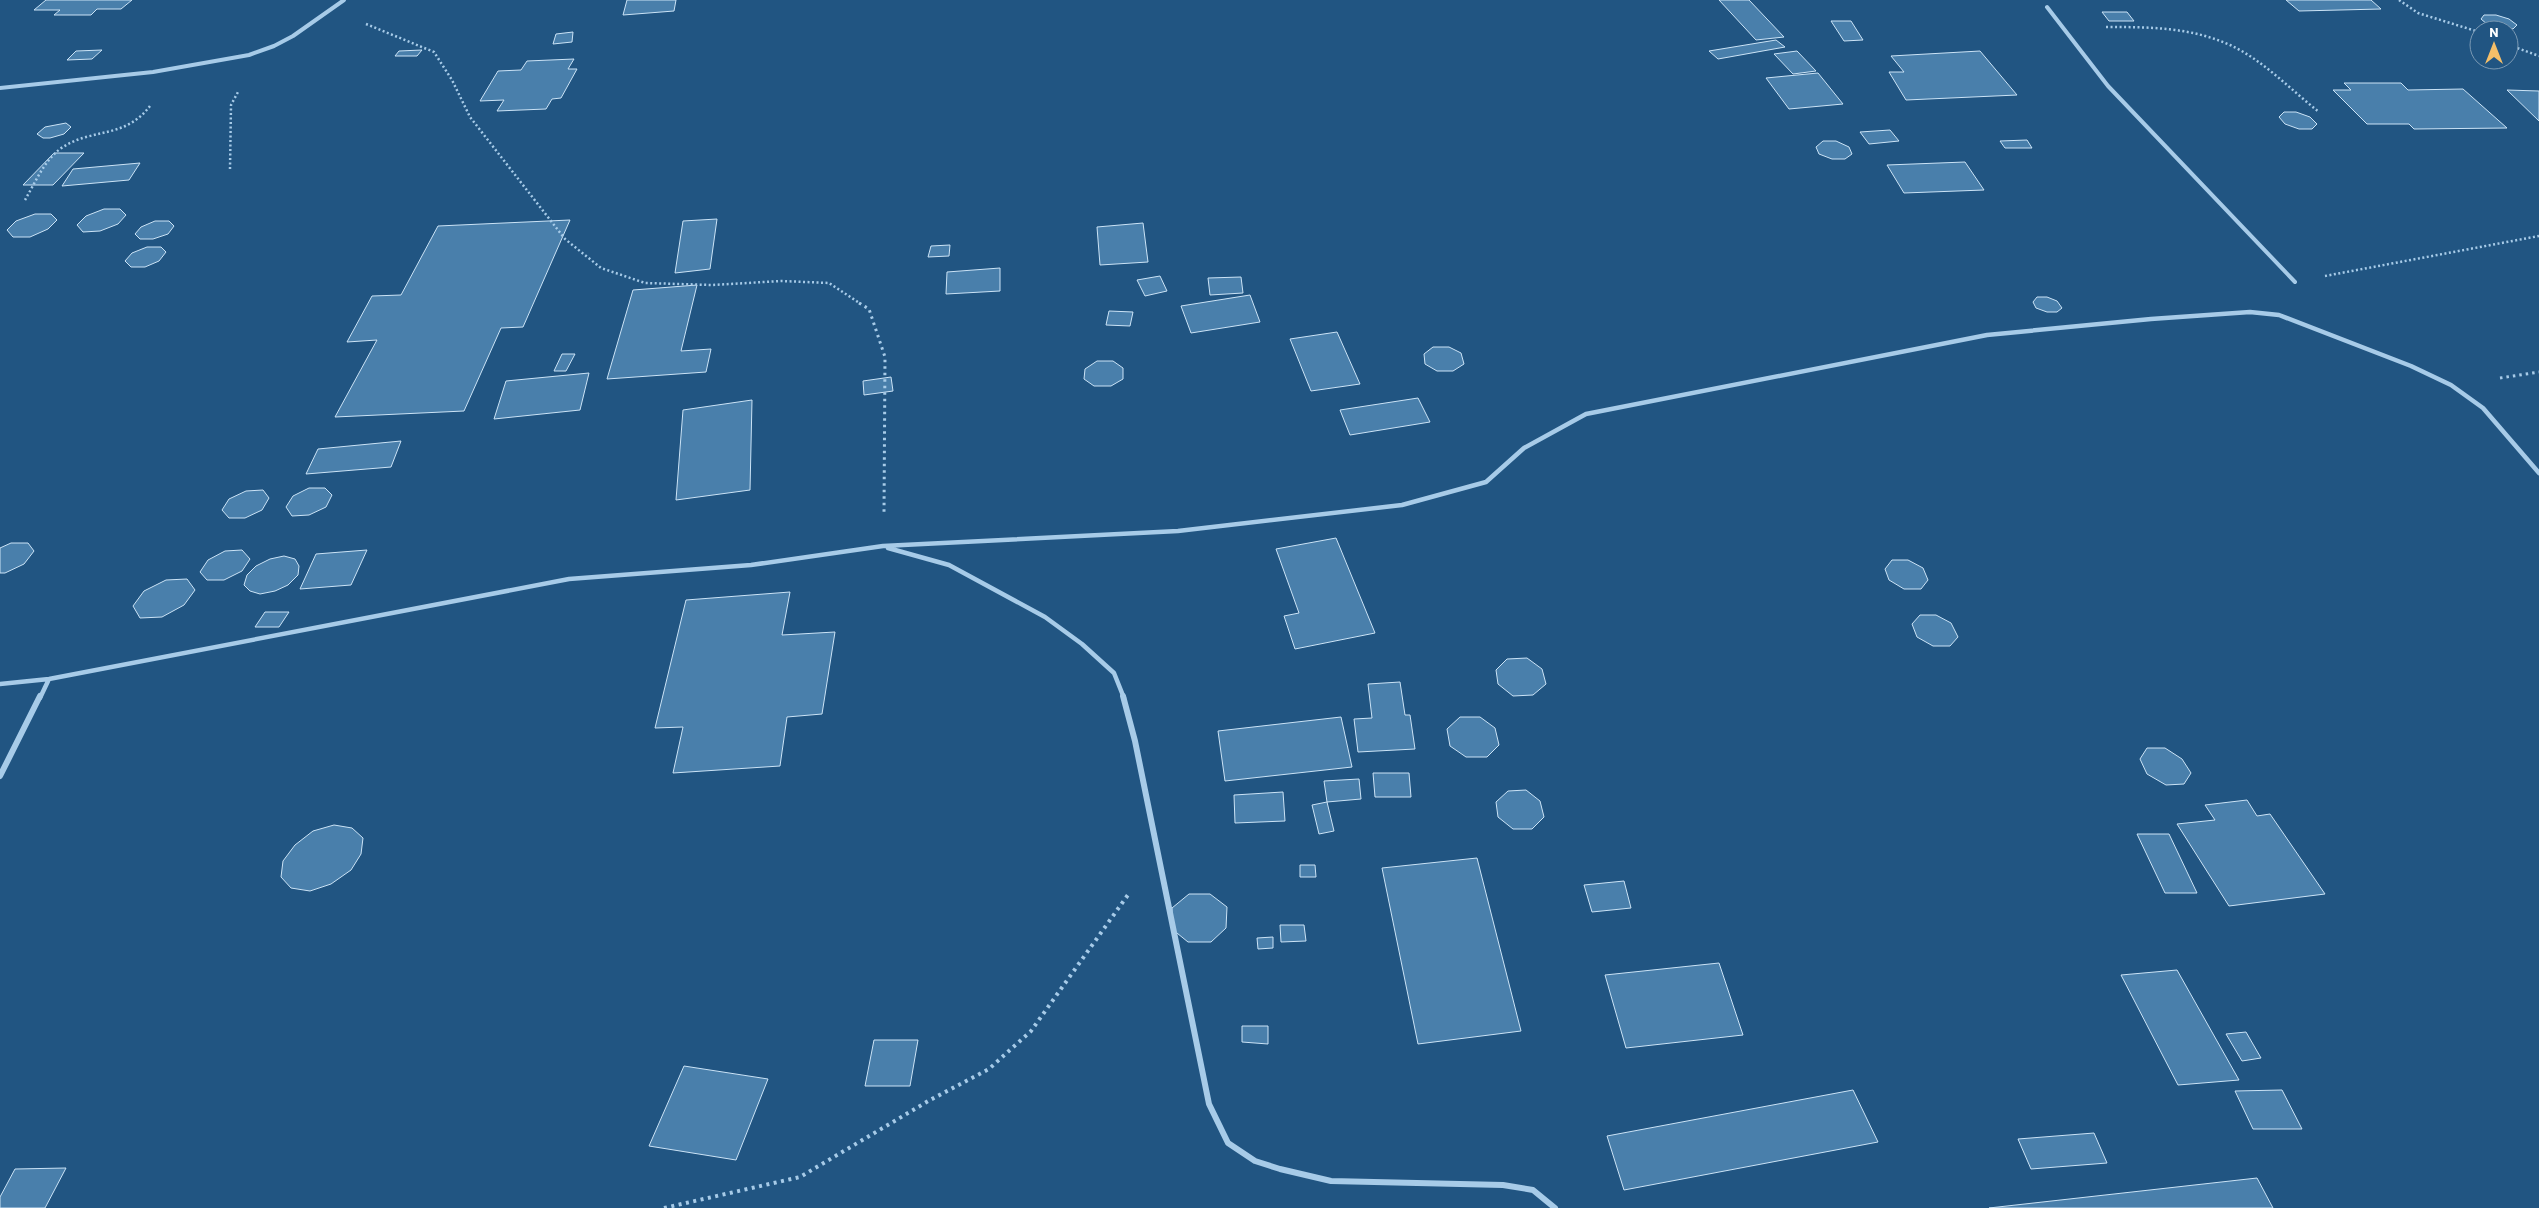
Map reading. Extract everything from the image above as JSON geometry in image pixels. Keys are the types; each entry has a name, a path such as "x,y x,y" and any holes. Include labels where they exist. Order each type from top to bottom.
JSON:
{"street":[{"path":"0,88 87,78 150,74 226,60 273,46 326,14 344,0"},
{"path":"2048,8 2108,86 2295,282"},
{"path":"0,684 49,679 538,583 751,565 883,546 1178,531 1402,505 1486,482 1524,448 1586,414 1987,335 2151,319 2250,312 2279,315 2411,366 2451,385 2484,408 2539,473"},
{"path":"883,546 949,565 1020,603 1045,617 1082,644 1114,674 1122,691 1135,741 1156,854 1209,1104 1228,1143 1254,1161 1331,1181 1502,1185 1533,1190 1555,1208"},
{"path":"0,776 49,679"}],"path":[{"path":"2399,0 2418,13 2469,28"},
{"path":"2048,8 2071,21 2100,27 2161,27 2192,32 2230,45 2249,56 2319,112"},
{"path":"326,14 365,24 434,52 452,80 470,117 565,239 601,268 645,283 712,285 782,281 829,283 869,310 884,357 883,546"},
{"path":"230,169 231,104 244,80 273,46"},
{"path":"2519,49 2539,56"},
{"path":"25,200 44,166 66,145 124,130 147,112 160,89 150,74"},
{"path":"2295,282 2539,236"},
{"path":"664,1208 800,1177 930,1100 989,1069 1031,1031 1156,854"}],"building":[{"path":"46,0 132,0 121,9 97,9 91,15 54,15 60,10 34,10"},
{"path":"627,0 676,0 674,11 623,15"},
{"path":"1719,0 1749,0 1784,37 1756,40"},
{"path":"2286,0 2371,0 2381,9 2299,11"},
{"path":"2102,12 2127,12 2134,21 2109,21"},
{"path":"2484,15 2496,15 2510,20 2482,20"},
{"path":"1831,21 1851,21 1863,40 1844,41"},
{"path":"573,32 572,42 553,44 556,34"},
{"path":"1776,40 1785,47 1718,59 1709,51"},
{"path":"102,50 92,59 67,60 76,51"},
{"path":"422,50 417,56 395,56 399,51"},
{"path":"1797,51 1816,71 1793,74 1774,54"},
{"path":"1980,51 2017,95 1906,100 1889,72 1904,72 1891,56"},
{"path":"574,59 568,69 577,69 561,98 552,99 546,109 497,111 504,100 480,101 498,71 521,70 527,61"},
{"path":"1818,73 1843,104 1789,109 1766,78"},
{"path":"2344,83 2401,83 2408,90 2463,89 2507,128 2414,129 2409,124 2367,124 2333,90 2351,90"},
{"path":"2507,90 2539,91 2539,121"},
{"path":"2284,112 2296,112 2310,117 2317,124 2312,129 2299,129 2285,124 2279,117"},
{"path":"66,123 71,127 64,134 43,138 37,134 45,127"},
{"path":"1890,130 1899,141 1869,144 1860,132"},
{"path":"2027,140 2032,148 2005,148 2000,141"},
{"path":"1823,141 1836,141 1849,147 1852,154 1845,159 1832,159 1819,154 1816,147"},
{"path":"54,153 84,153 53,185 23,185"},
{"path":"1965,162 1984,190 1904,193 1887,165"},
{"path":"140,163 129,180 62,186 73,169"},
{"path":"104,209 120,209 126,215 118,224 100,231 83,232 77,225 86,216"},
{"path":"35,214 51,214 57,220 48,229 30,237 13,237 7,230 16,221"},
{"path":"717,219 710,269 675,273 683,221"},
{"path":"570,220 523,327 501,328 464,411 335,417 377,340 347,342 372,296 401,295 438,226"},
{"path":"155,221 169,221 174,226 168,234 153,239 140,239 135,234 141,227"},
{"path":"1143,223 1148,262 1100,265 1097,227"},
{"path":"950,245 949,256 928,257 931,246"},
{"path":"147,247 161,247 166,252 159,261 145,267 131,267 125,261 132,253"},
{"path":"1000,268 1000,291 946,294 947,272"},
{"path":"1160,276 1167,291 1145,296 1137,280"},
{"path":"1241,277 1243,293 1210,295 1208,278"},
{"path":"697,285 681,351 711,349 706,372 607,379 633,290"},
{"path":"1250,295 1260,322 1191,333 1181,306"},
{"path":"2037,297 2047,297 2057,301 2062,308 2057,312 2047,312 2036,308 2033,302"},
{"path":"1109,311 1133,312 1130,326 1106,325"},
{"path":"1337,332 1360,384 1311,391 1290,339"},
{"path":"1433,347 1449,347 1461,353 1464,364 1453,371 1437,371 1425,364 1424,354"},
{"path":"562,354 575,354 566,371 554,371"},
{"path":"1097,361 1113,361 1123,368 1123,379 1111,386 1094,386 1084,379 1085,369"},
{"path":"589,373 580,410 494,419 506,381"},
{"path":"891,377 893,391 864,395 863,381"},
{"path":"1418,398 1430,422 1350,435 1340,410"},
{"path":"752,400 750,490 676,500 683,410"},
{"path":"401,441 391,467 306,474 318,449"},
{"path":"309,488 325,488 332,495 326,507 309,515 292,516 286,507 293,496"},
{"path":"263,490 269,498 262,510 245,518 229,518 222,510 229,499 246,491"},
{"path":"1336,538 1375,633 1295,649 1284,616 1299,613 1276,549"},
{"path":"11,543 28,543 34,551 24,564 5,573 0,573 0,548"},
{"path":"242,550 250,559 242,571 224,580 207,580 200,572 208,560 225,551"},
{"path":"367,550 351,585 300,589 316,554"},
{"path":"284,556 295,559 299,566 298,575 288,585 275,591 260,594 250,591 244,585 247,575 256,566 270,559"},
{"path":"1892,560 1908,560 1923,568 1928,580 1921,589 1904,589 1889,580 1885,569"},
{"path":"187,579 195,590 184,605 162,617 140,618 133,606 144,591 166,580"},
{"path":"790,592 782,635 835,632 822,714 787,717 780,766 673,773 683,727 655,728 686,600"},
{"path":"265,612 289,612 279,627 255,627"},
{"path":"1920,615 1936,615 1951,623 1958,637 1950,646 1933,646 1917,637 1912,624"},
{"path":"1527,658 1542,669 1546,684 1533,695 1513,696 1498,684 1496,670 1507,659"},
{"path":"1400,682 1405,715 1410,715 1415,749 1358,752 1354,719 1372,718 1368,684"},
{"path":"1341,717 1352,767 1225,781 1218,731"},
{"path":"1460,717 1480,717 1495,728 1499,745 1487,757 1466,757 1450,746 1447,729"},
{"path":"2147,748 2165,748 2182,759 2191,773 2184,784 2166,785 2147,774 2140,759"},
{"path":"1373,773 1409,773 1411,797 1375,797"},
{"path":"1359,779 1361,799 1327,802 1324,781"},
{"path":"1526,790 1540,801 1544,817 1532,829 1513,829 1498,817 1496,802 1508,791"},
{"path":"1283,792 1285,821 1235,823 1234,795"},
{"path":"2247,800 2257,816 2270,814 2325,894 2229,906 2177,824 2215,820 2205,805"},
{"path":"1327,802 1334,831 1319,834 1312,805"},
{"path":"334,825 352,828 363,838 361,854 351,870 331,884 310,891 291,888 281,877 283,861 295,845 313,831"},
{"path":"2137,834 2169,834 2197,893 2165,893"},
{"path":"1477,858 1521,1031 1418,1044 1382,868"},
{"path":"1300,865 1315,865 1316,877 1300,877"},
{"path":"1624,881 1631,908 1592,912 1584,885"},
{"path":"1189,894 1210,894 1227,907 1226,928 1211,942 1188,942 1172,929 1172,908"},
{"path":"1280,925 1304,925 1306,941 1281,942"},
{"path":"1273,937 1273,948 1258,949 1257,938"},
{"path":"1719,963 1743,1035 1626,1048 1605,975"},
{"path":"2177,970 2239,1080 2178,1085 2121,975"},
{"path":"1242,1026 1268,1026 1268,1044 1242,1042"},
{"path":"2246,1032 2261,1058 2242,1061 2226,1034"},
{"path":"874,1040 918,1040 910,1086 865,1086"},
{"path":"684,1066 768,1079 736,1160 649,1146"},
{"path":"1853,1090 1878,1142 1624,1190 1607,1136"},
{"path":"2282,1090 2302,1129 2253,1129 2235,1091"},
{"path":"2094,1133 2107,1163 2031,1169 2018,1139"},
{"path":"66,1168 45,1208 0,1208 0,1197 15,1169"},
{"path":"2257,1178 2273,1208 1989,1208"}]}
